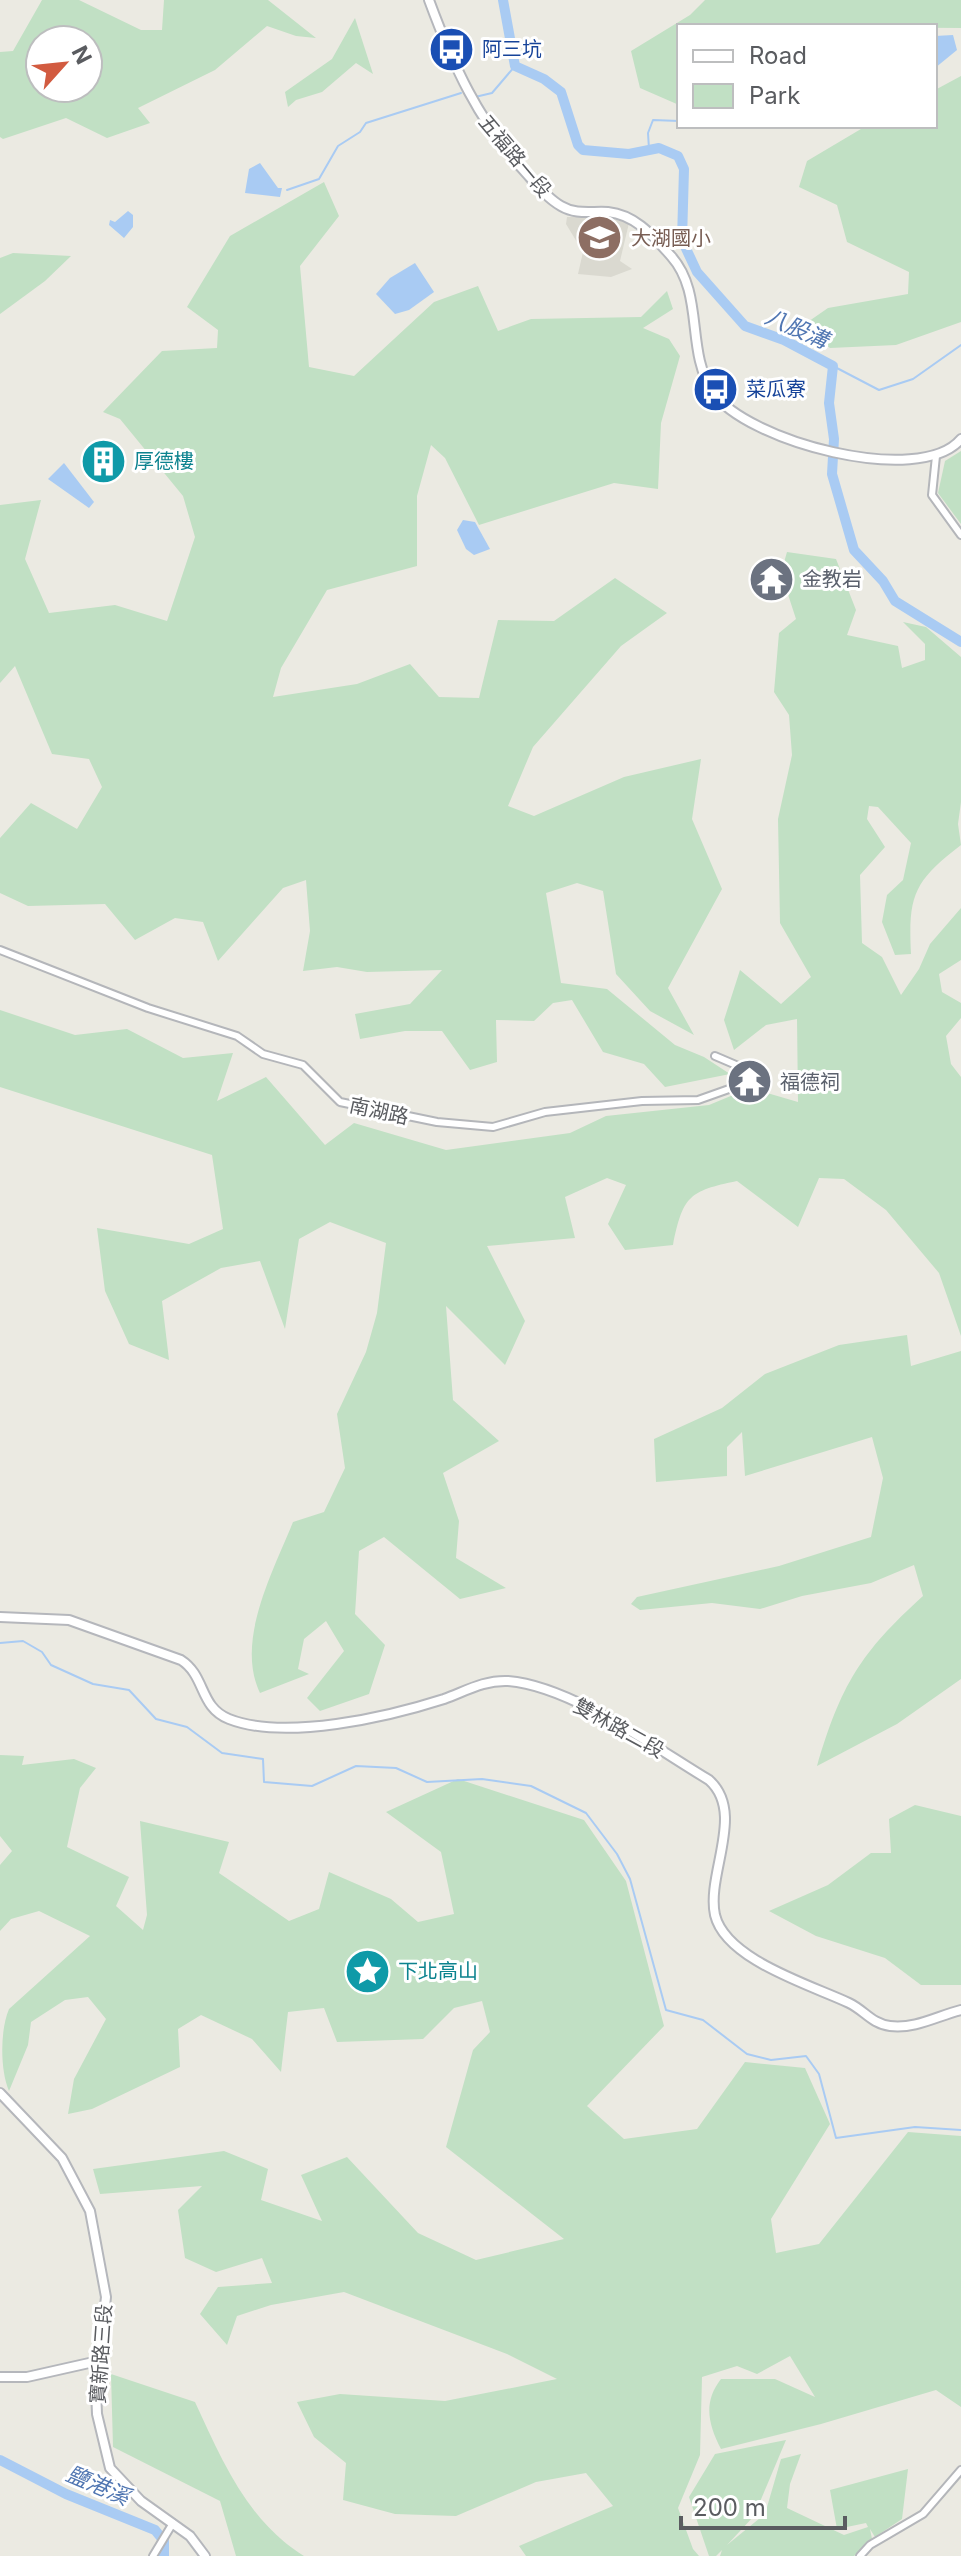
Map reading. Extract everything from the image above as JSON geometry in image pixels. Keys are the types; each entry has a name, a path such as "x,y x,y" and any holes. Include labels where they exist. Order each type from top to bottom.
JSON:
{"street":[{"name":"五福路一段","path":"429,0 454,66 474,106 490,131 543,192 572,211 608,212 634,220 679,267 691,300 698,357 705,378 725,408 762,430 839,454 867,458 936,456"},
{"path":"961,439 952,450 936,456 932,495 961,535"},
{"name":"南湖路","path":"0,950 148,1008 237,1036 263,1054 303,1065 340,1102 437,1122 493,1127 545,1112 642,1101 698,1100 729,1089 747,1074 743,1068 715,1056"},
{"name":"雙林路二段","path":"0,1617 69,1620 181,1660 195,1673 205,1699 214,1711 255,1726 322,1726 442,1699 494,1681 515,1682 577,1701 709,1780 718,1790 723,1805 722,1839 714,1912 721,1931 735,1945 790,1978 851,2004 877,2023 910,2026 961,2010"},
{"name":"寶新路三段","path":"0,2093 62,2158 90,2211 106,2297 98,2361 97,2414 110,2468 141,2501 190,2536 205,2556"},
{"path":"0,2377 27,2377 98,2361"},
{"path":"860,2556 870,2545 923,2514 961,2470"},
{"path":"154,2553 173,2523"}],"shaded area":[{"name":"大湖國小","path":"567,217 605,217 629,223 620,261 632,269 611,277 578,274 583,252 566,224"}],"green space":[{"path":"42,0 79,0 141,30 162,30 164,0 268,0 316,38 296,36 267,26 215,70 138,108 150,123 107,138 66,118 3,139 0,137 0,52 13,51 24,32 24,104 104,104 104,24 28,24"},
{"path":"705,0 961,0 961,28 937,28 937,24 677,24 677,104 640,88 631,51 690,15"},
{"path":"355,18 373,74 356,63 322,92 296,100 288,107 285,92 332,59"},
{"path":"961,76 961,322 896,345 830,348 802,326 828,308 908,294 909,272 847,242 837,205 799,187 807,161 863,128 937,128 937,89"},
{"path":"324,182 339,216 300,266 309,367 354,376 434,302 478,286 498,331 531,319 641,317 667,291 673,309 643,328 669,339 680,356 661,423 658,489 614,483 479,525 445,458 431,445 417,496 417,566 327,590 281,668 273,697 357,684 410,664 439,697 479,698 498,620 554,621 615,578 667,613 621,646 533,747 508,806 534,816 624,777 701,759 692,819 722,889 668,988 694,1035 650,1011 616,974 603,891 577,883 546,893 561,983 607,989 675,1045 704,1057 730,1074 665,1087 644,1064 603,1052 572,1000 553,1003 534,1021 496,1020 497,1062 470,1070 442,1031 405,1031 360,1039 355,1014 410,1004 442,970 367,972 337,967 303,971 310,931 306,880 283,888 218,961 203,922 175,918 135,940 105,904 28,906 0,893 0,838 31,803 77,829 102,787 89,759 52,754 15,666 0,683 0,505 41,500 25,559 49,613 115,605 167,621 195,537 183,496 120,419 103,412 162,351 217,348 218,330 187,307 230,236"},
{"path":"13,253 71,256 45,281 0,314 0,258"},
{"path":"961,451 961,524 938,493 945,461"},
{"path":"787,552 836,559 856,610 847,635 898,646 902,668 925,660 925,644 903,622 926,627 961,657 961,802 958,824 961,845 933,869 917,891 911,917 911,954 895,955 882,922 887,895 903,880 911,843 878,807 869,806 867,819 885,847 860,875 862,943 882,957 901,995 919,969 930,944 961,908 961,960 939,974 942,992 961,1003 961,1018 946,1036 951,1064 961,1077 961,1336 939,1273 886,1210 844,1179 819,1178 798,1227 737,1181 708,1188 691,1198 685,1206 673,1245 625,1250 608,1224 626,1185 607,1178 565,1197 575,1238 487,1246 525,1321 505,1365 446,1306 453,1400 499,1441 443,1473 459,1521 456,1558 506,1588 460,1599 384,1537 359,1551 355,1614 385,1645 369,1694 320,1711 307,1698 344,1651 326,1621 304,1639 298,1669 309,1674 260,1693 253,1673 252,1651 260,1607 293,1522 324,1512 345,1468 337,1414 366,1352 377,1313 386,1243 330,1222 299,1239 285,1329 260,1261 221,1268 162,1301 169,1360 129,1344 105,1291 97,1228 189,1244 223,1229 212,1155 0,1087 0,1010 75,1035 127,1029 183,1058 233,1053 217,1101 266,1077 325,1145 354,1123 446,1150 570,1133 606,1116 709,1105 750,1088 798,1102 797,1019 766,1025 734,1050 724,1020 740,970 781,1004 811,977 780,923 778,819 792,755 789,715 774,692 779,633 796,619 781,573"},
{"path":"907,1335 911,1366 961,1351 961,1679 897,1724 817,1766 835,1713 855,1672 883,1635 923,1596 914,1565 871,1583 802,1596 760,1609 712,1603 640,1610 631,1604 637,1597 779,1566 871,1537 883,1478 872,1437 745,1476 742,1432 727,1447 727,1476 656,1482 654,1439 722,1408 765,1374 839,1345"},
{"path":"0,1755 24,1756 22,1765 74,1759 96,1768 80,1788 67,1847 129,1877 116,1906 143,1930 147,1915 140,1821 229,1842 219,1873 289,1921 319,1909 329,1872 391,1899 418,1922 454,1914 441,1852 386,1812 458,1779 584,1820 626,1881 664,2026 587,2106 624,2139 697,2129 745,2062 805,2068 830,2124 771,2219 776,2253 819,2244 908,2132 961,2136 961,2407 936,2390 721,2449 709,2413 712,2396 721,2379 775,2379 815,2397 790,2356 757,2374 737,2366 702,2377 700,2455 678,2508 693,2549 699,2556 526,2556 519,2546 613,2506 586,2473 536,2482 456,2516 395,2514 343,2500 346,2463 314,2437 297,2402 340,2394 445,2401 557,2379 507,2354 344,2292 271,2305 237,2316 227,2345 200,2314 218,2287 272,2283 262,2258 216,2272 185,2258 178,2210 202,2186 100,2194 93,2169 224,2151 268,2169 261,2200 322,2221 301,2175 347,2157 418,2233 476,2260 564,2239 446,2147 473,2050 490,2032 482,2001 454,2008 423,2039 337,2042 324,2008 288,2012 281,2072 252,2039 201,2015 178,2029 180,2067 92,2109 68,2114 74,2079 106,2019 88,1997 65,2000 31,2022 28,2045 9,2091 2,2050 9,2009 90,1936 39,1911 11,1919 0,1931 0,1865 12,1851 0,1836"},
{"path":"915,1805 961,1816 961,1985 921,1985 885,1958 816,1936 769,1911 828,1885 871,1853 891,1853 889,1819"},
{"path":"111,2374 195,2402 238,2488 267,2525 304,2556 236,2556 220,2501 113,2447"},
{"path":"786,2440 754,2516 727,2545 765,2514 781,2459 801,2454 790,2484 787,2508 844,2535 868,2527 866,2523 837,2529 830,2490 908,2469 902,2519 875,2537 870,2529 872,2539 854,2556 720,2556 722,2550 716,2556 709,2556 689,2497 715,2454"}],"water":[{"path":"953,35 957,50 937,66 937,36"},
{"path":"260,163 278,188 282,188 280,197 245,193 249,169"},
{"path":"128,211 133,215 133,227 124,238 109,225 110,220 115,222"},
{"path":"415,263 434,292 409,310 395,314 376,294 390,278"},
{"path":"64,463 94,502 89,508 48,479"},
{"path":"463,520 475,522 490,549 474,555 466,549 457,530"}],"waterway":[{"name":"八股溝","path":"503,0 515,66 544,79 561,92 578,145 583,150 629,154 659,148 678,156 684,169 682,240 697,272 745,326 784,340 833,366 829,403 834,439 832,474 854,550 883,581 895,601 961,642"},
{"path":"475,97 492,93 515,66"},
{"path":"287,190 319,179 338,146 360,132 366,123 461,93"},
{"path":"649,149 648,133 653,120 677,121"},
{"path":"833,366 879,390 913,379 961,345"},
{"path":"0,1643 23,1641 42,1652 51,1665 93,1684 129,1690 156,1719 187,1727 222,1753 263,1759 264,1782 312,1786 356,1766 396,1768 427,1782 482,1779 531,1786 586,1813 617,1854 630,1879 666,2010 703,2020 747,2054 771,2060 806,2056 819,2074 836,2138 915,2127 961,2130"},
{"name":"鹽港溪","path":"0,2460 66,2494 155,2530 164,2541 164,2556"}],"place":[{"name":"阿三坑","path":"451,49"},
{"name":"大湖國小","path":"600,238"},
{"name":"菜瓜寮","path":"715,389"},
{"name":"厚德樓","path":"103,461"},
{"name":"金教岩","path":"771,579"},
{"name":"福德祠","path":"749,1082"},
{"name":"下北高山","path":"367,1971"}]}
